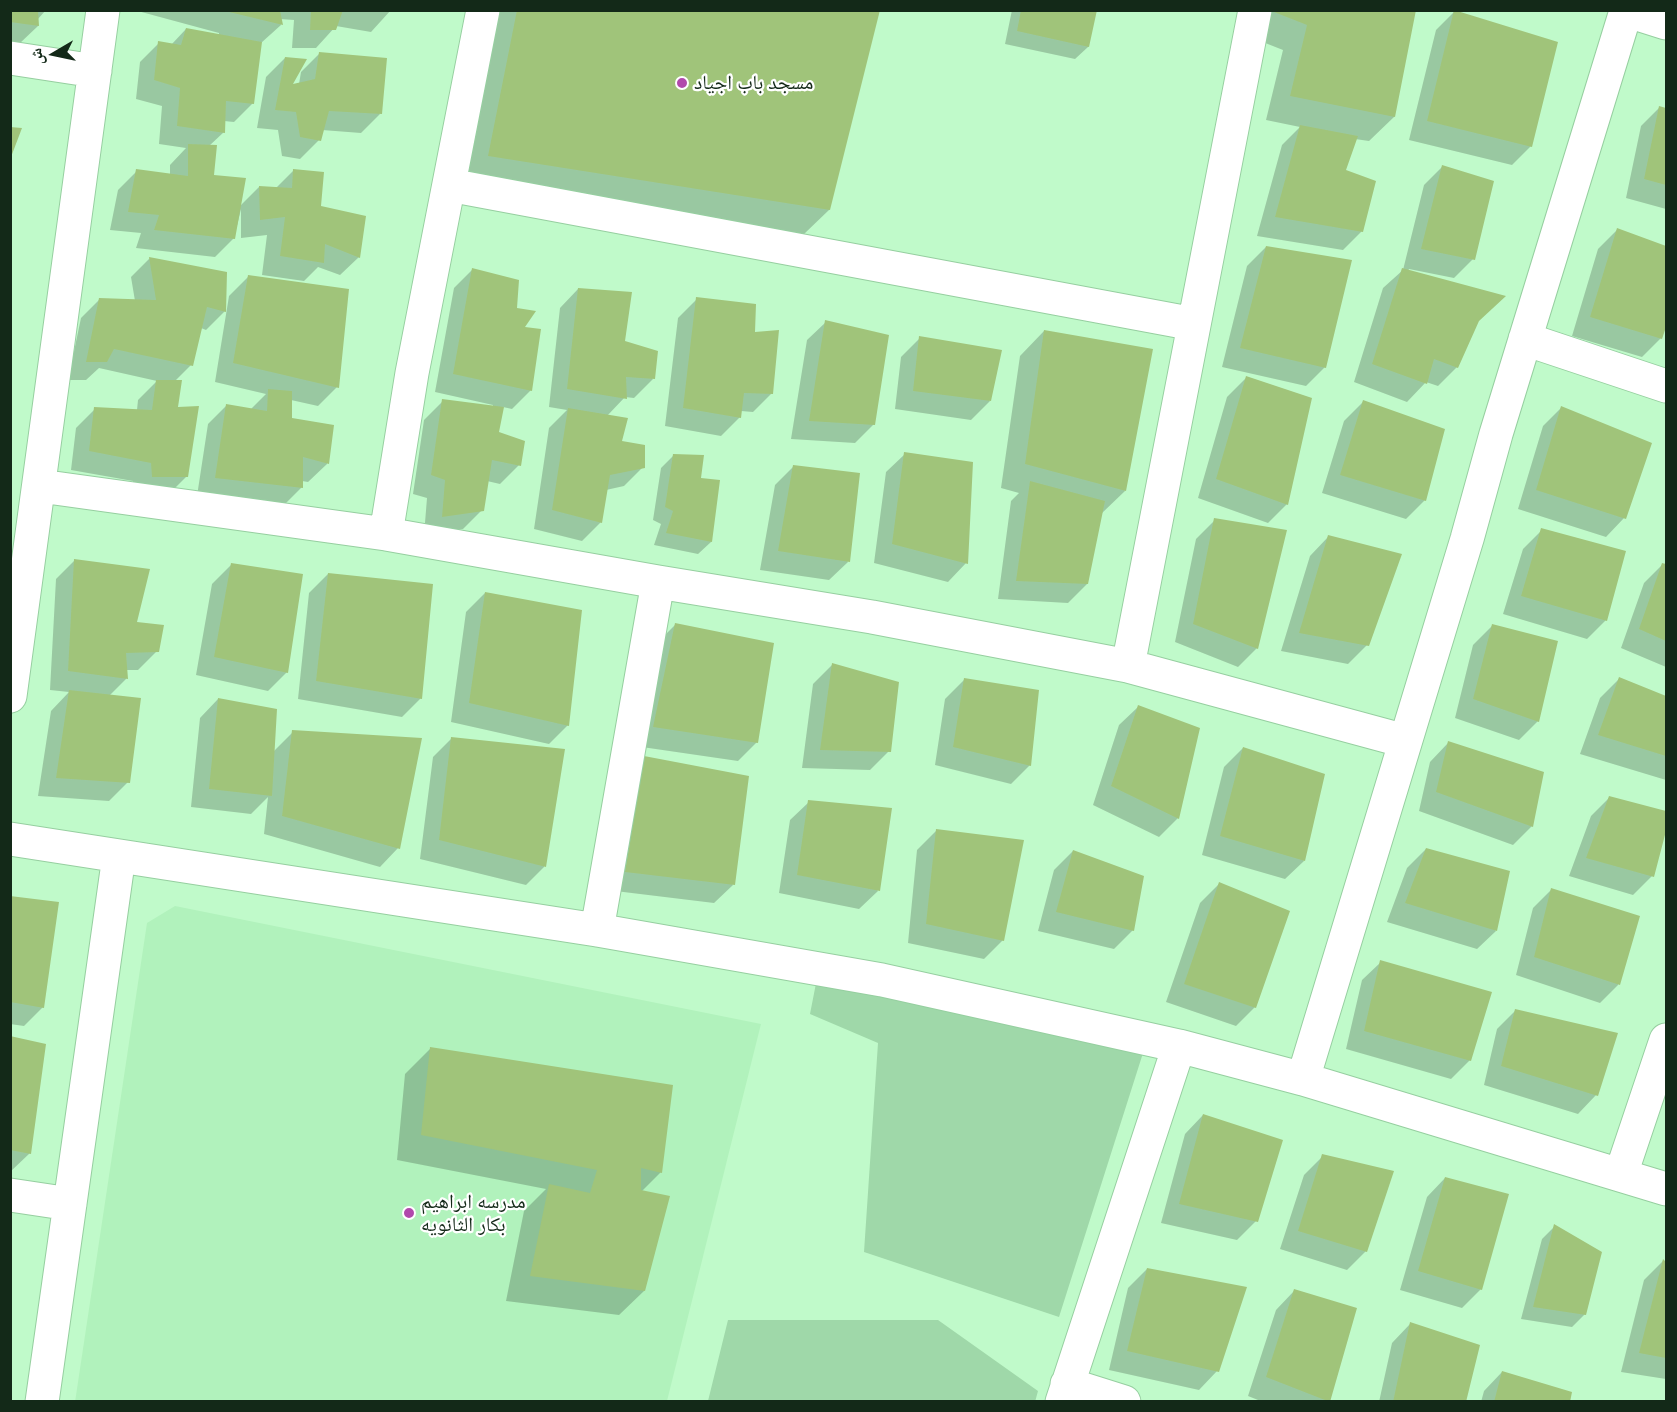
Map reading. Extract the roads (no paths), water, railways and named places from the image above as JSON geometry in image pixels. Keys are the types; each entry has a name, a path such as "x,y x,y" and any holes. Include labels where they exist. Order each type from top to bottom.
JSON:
{"street":[{"path":"10,696 103,10"},
{"path":"386,534 412,373 483,10"},
{"path":"1128,666 1255,10"},
{"path":"1303,1078 1626,11 1666,23"},
{"path":"10,58 95,70"},
{"path":"449,185 1194,324"},
{"path":"1525,339 1666,386"},
{"path":"40,486 386,534 658,582 872,616 1128,666 1405,741"},
{"path":"597,930 658,582"},
{"path":"10,839 597,930 882,980 1179,1046 1303,1078 1666,1189"},
{"path":"42,1401 120,856"},
{"path":"1621,1174 1666,1040"},
{"path":"1124,1401 1064,1393 1179,1046"},
{"path":"10,1195 70,1204"}],"place":[{"name":"مسجد باب اجياد","path":"682,83"},
{"name":"مدرسه ابراهيم بكار الثانويه","path":"409,1213"}]}
